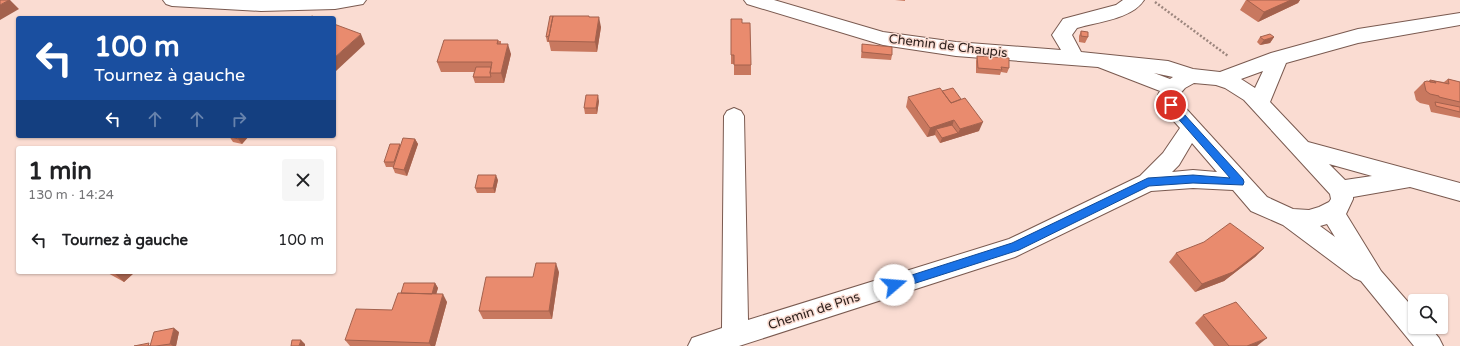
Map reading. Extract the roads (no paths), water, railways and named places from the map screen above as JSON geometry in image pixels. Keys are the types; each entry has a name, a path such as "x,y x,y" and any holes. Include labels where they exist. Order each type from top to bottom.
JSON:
{"street":[{"path":"172,0 261,5 335,3 357,0"},
{"name":"Chemin de Chaupis","path":"753,0 883,38 956,49 1100,60 1168,68 1192,76 1220,79"},
{"path":"1075,58 1062,35 1070,23 1122,10 1135,0"},
{"path":"1220,79 1278,58 1358,36 1460,19"},
{"path":"1259,103 1278,58"},
{"name":"Chemin de Chaupis","path":"1100,60 1172,88"},
{"path":"1192,76 1180,81 1172,88 1168,95 1171,105 1191,128 1259,204 1290,218 1372,278"},
{"path":"1220,79 1232,83 1251,94 1340,190 1342,199 1337,209 1332,212 1324,216 1309,219 1290,218"},
{"path":"734,116 735,336"},
{"name":"Chemin de Pins","path":"701,346 1015,247 1148,182 1171,159 1191,128"},
{"path":"1301,148 1460,192"},
{"name":"Chemin de Pins","path":"1148,182 1193,179 1240,182"},
{"path":"1340,190 1415,179"},
{"path":"1332,212 1372,278 1430,346"}]}
